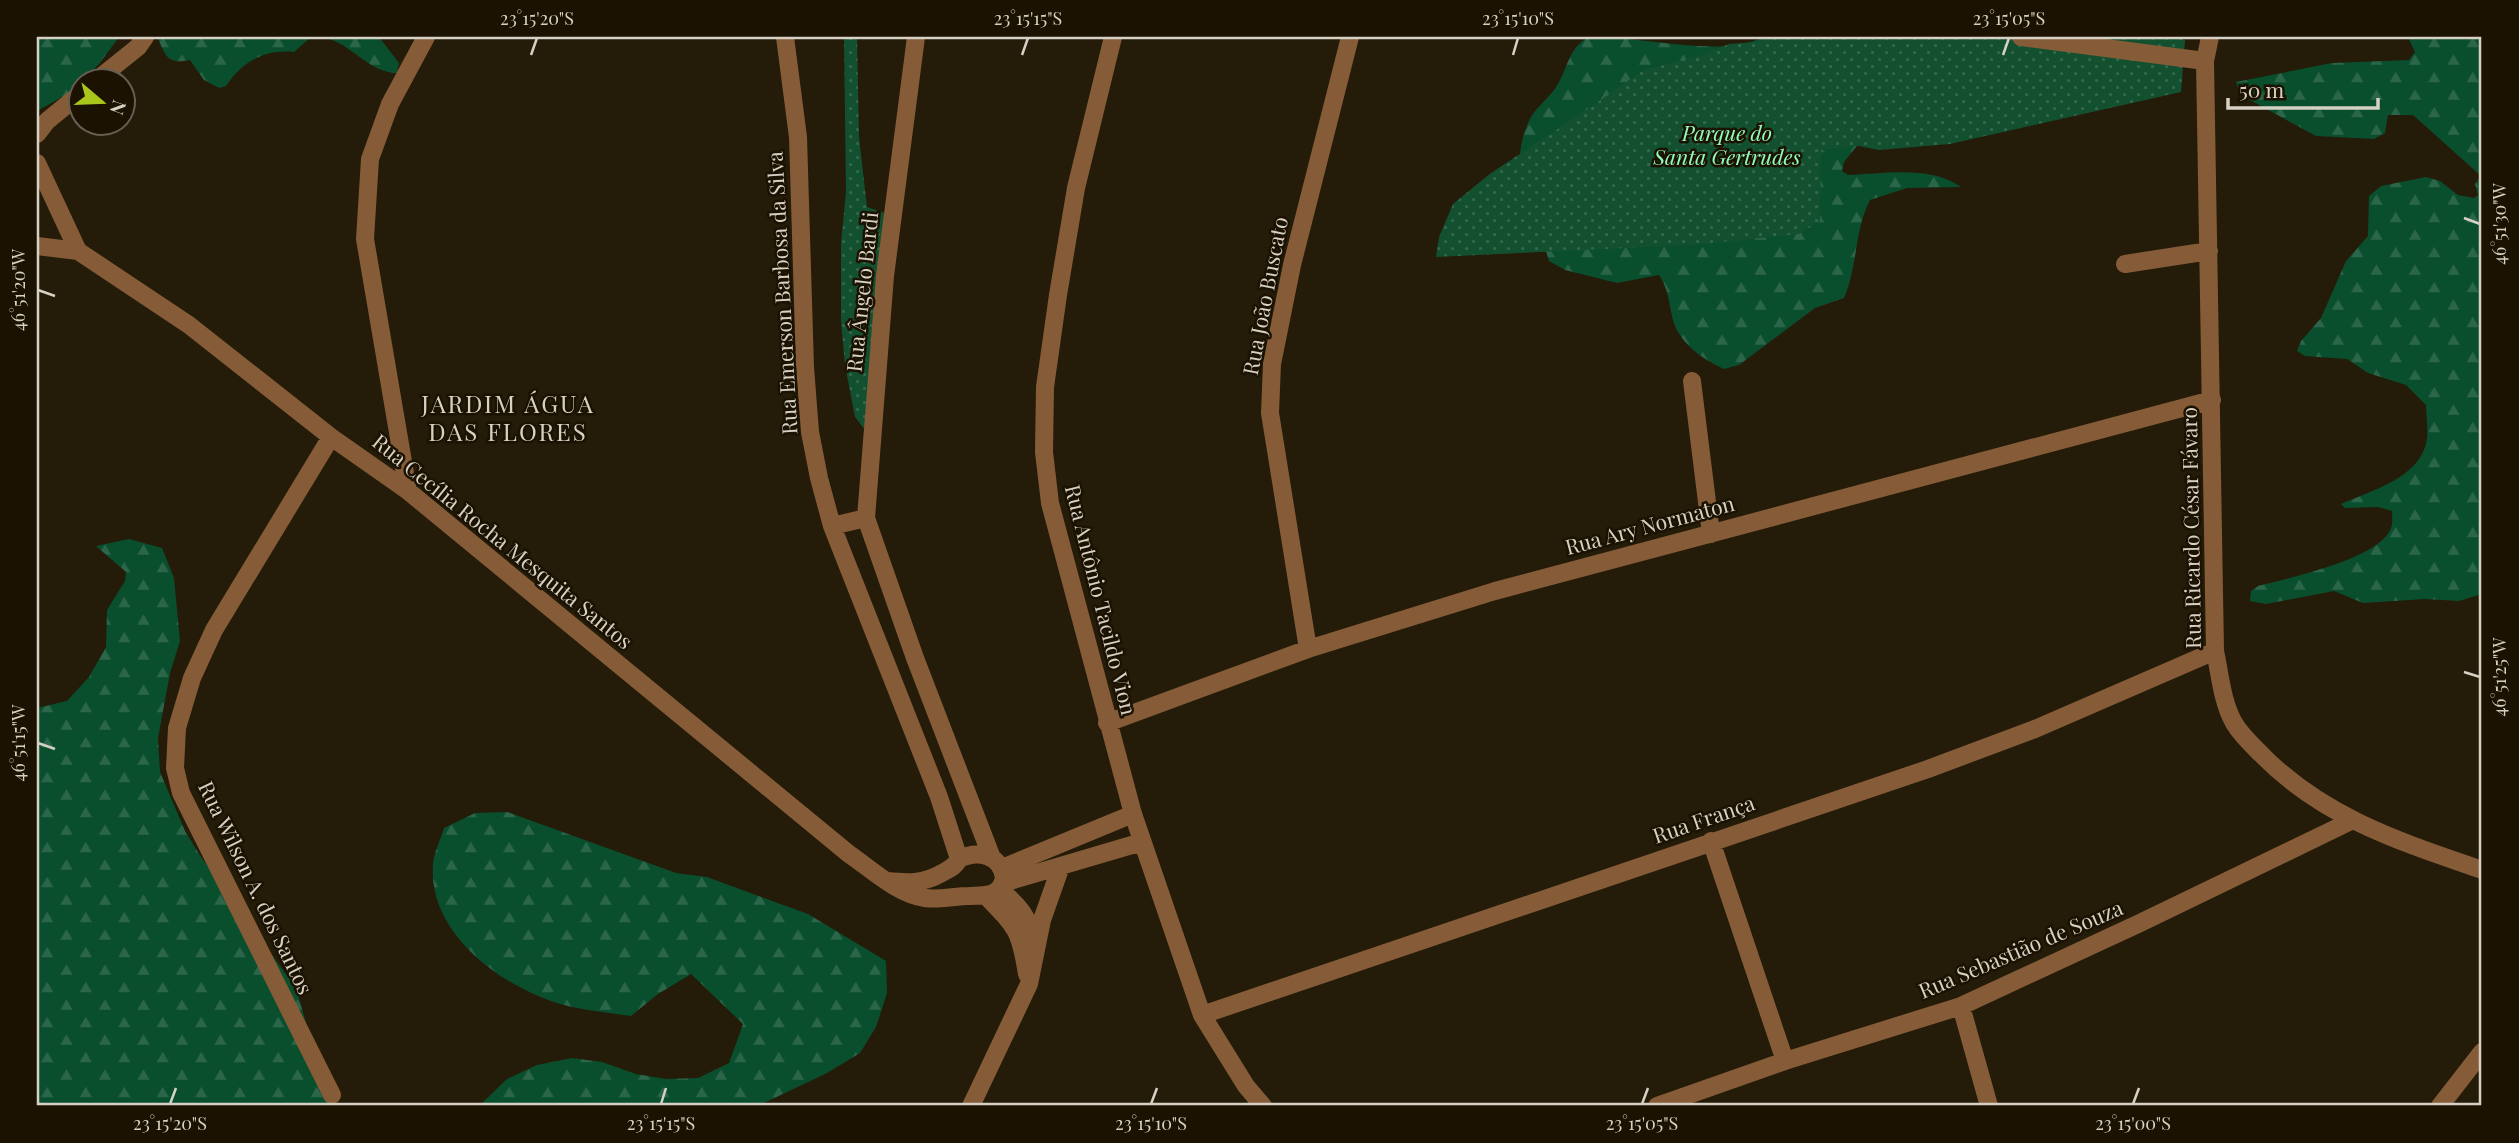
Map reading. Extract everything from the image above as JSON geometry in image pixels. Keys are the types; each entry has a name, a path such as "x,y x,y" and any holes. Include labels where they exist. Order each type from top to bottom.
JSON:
{"street":[{"path":"114,66 138,47 145,37"},
{"path":"408,491 365,239 370,159 390,104 426,37"},
{"name":"Rua Emerson Barbosa da Silva","path":"785,37 798,137 805,367 810,432 832,526 939,797 960,882 992,882"},
{"name":"Rua Ângelo Bardi","path":"866,518 885,276 916,37"},
{"name":"Rua Antônio Tacildo Vion","path":"1113,37 1076,188 1045,387 1044,453 1049,503 1133,814 1202,1015 1246,1086 1263,1106"},
{"name":"Rua João Buscato","path":"1308,649 1270,414 1272,364 1292,265 1350,37"},
{"path":"2021,37 2205,61"},
{"name":"Rua Ricardo César Fávaro","path":"2210,37 2205,61 2214,651 2227,705 2234,724 2250,744 2275,768 2316,800 2351,821 2482,870"},
{"path":"37,134 47,121 66,105"},
{"path":"37,163 78,251"},
{"name":"Rua Cecília Rocha Mesquita Santos","path":"37,246 78,251 190,325 331,437 408,491 849,854 887,881 909,894 925,898 992,882"},
{"path":"2125,264 2209,251"},
{"path":"1692,381 1711,534"},
{"name":"Rua Ary Normaton","path":"1107,723 1308,649 1495,591 2212,400"},
{"name":"Rua Wilson A. dos Santos","path":"331,437 214,630 192,678 177,728 175,768 181,793 332,1095"},
{"path":"832,526 866,518 992,882 1023,911 1037,947"},
{"name":"Rua França","path":"1202,1015 1928,769 2035,729 2214,651"},
{"path":"992,882 1133,814"},
{"name":"Rua Sebastião de Souza","path":"1657,1106 1785,1061 1961,1006 2351,821"},
{"path":"1712,841 1785,1061"},
{"path":"992,882 1061,866 1142,842"},
{"path":"887,881 923,882 975,853 1021,939 1029,984"},
{"path":"968,1104 1029,984 1042,920 1061,866"},
{"path":"1961,1006 1989,1106"},
{"path":"2440,1106 2482,1052"}],"green space":[{"path":"37,37 119,37 97,66 66,66 66,95 37,111"},
{"path":"157,37 311,37 294,52 273,53 255,59 239,70 226,86 219,88 204,80 190,60 171,60"},
{"path":"321,37 379,37 399,63 397,73 377,68 341,44"},
{"path":"844,37 857,37 859,137 867,207 888,214 868,434 855,417 845,365 841,321 841,244 846,192"},
{"path":"1592,37 1722,46 1740,45 1767,37 1868,132 1844,162 1842,171 1848,175 1921,173 1949,180 1961,187 1907,188 1870,200 1861,224 1852,274 1844,298 1815,308 1739,365 1724,369 1699,355 1679,334 1659,275 1617,283 1565,270 1549,261 1520,166 1521,144 1531,118 1558,84 1570,56 1579,44"},
{"name":"Parque do Santa Gertrudes","path":"1765,37 2176,37 2185,40 2181,92 1950,144 1879,150 1859,146 1821,150 1820,221 1799,234 1691,245 1436,257 1439,237 1453,204 1491,173 1642,71 1705,54 1729,44 1757,42"},
{"path":"2408,37 2482,37 2482,594 2459,601 2425,599 2363,603 2334,591 2266,604 2250,601 2251,591 2258,586 2352,558 2383,539 2391,528 2392,511 2378,507 2345,508 2341,504 2378,489 2413,466 2426,444 2426,405 2406,385 2368,373 2347,359 2305,356 2297,351 2301,341 2321,318 2346,261 2368,236 2369,196 2381,186 2426,177 2440,181 2458,195 2474,198 2478,195 2475,184 2481,176 2413,115 2388,115 2385,133 2374,139 2316,136 2250,100 2239,91 2236,82 2332,63 2409,60 2415,52"},
{"path":"129,539 162,548 174,578 180,641 170,673 158,738 160,772 185,831 201,857 296,988 330,1106 37,1106 37,708 67,701 89,677 106,647 107,610 125,581 126,572 96,546"},
{"path":"507,812 676,873 707,877 808,914 886,961 887,993 876,1027 860,1053 827,1073 754,1106 479,1106 507,1079 537,1065 572,1058 602,1062 636,1074 666,1079 698,1078 729,1063 743,1024 691,974 658,994 631,1016 572,1007 548,1000 499,975 477,957 458,937 443,915 435,890 434,859 444,828 475,813"}],"district":[{"name":"JARDIM ÁGUA DAS FLORES","path":"508,419"}]}
